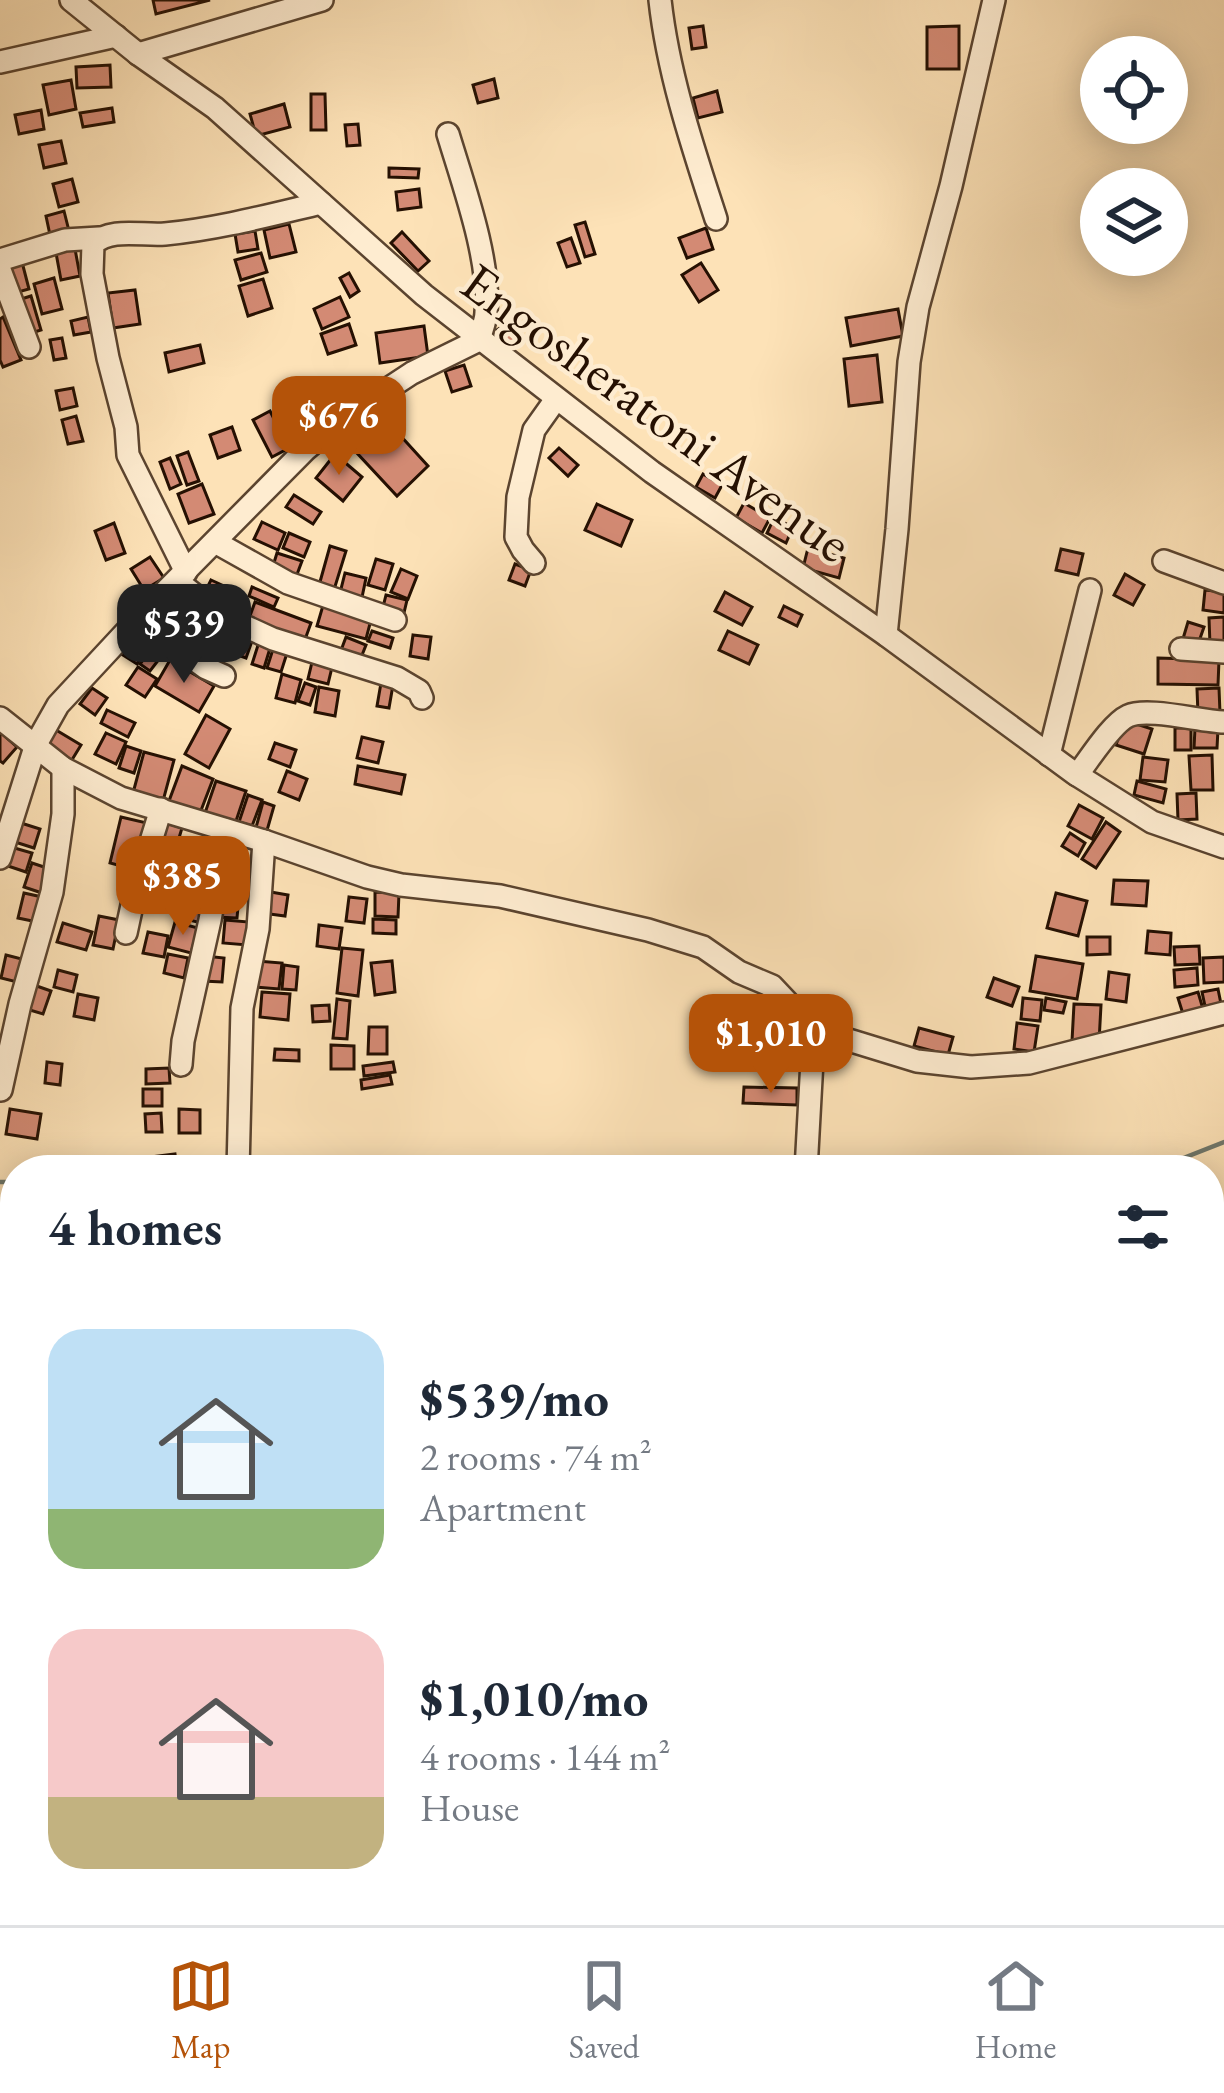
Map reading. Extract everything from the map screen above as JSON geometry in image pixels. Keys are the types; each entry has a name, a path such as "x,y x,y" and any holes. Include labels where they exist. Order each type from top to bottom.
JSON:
{"street":[{"name":"Engosheratoni Avenue","path":"71,0 215,108 424,295 652,472 886,634 1077,776 1152,822 1224,847"},
{"path":"138,54 322,0"},
{"path":"660,0 679,92 716,219"},
{"path":"886,634 916,320 994,0"},
{"path":"0,62 116,36"},
{"path":"0,858 36,745 58,705 304,450 338,421 412,373 479,340 487,314 485,282 472,214 448,134"},
{"path":"0,260 65,240 164,234 322,203"},
{"path":"98,238 91,251 92,274 128,455 182,576 231,621 397,678 422,698"},
{"path":"0,271 29,347"},
{"path":"534,563 516,537 518,497 534,430 556,399"},
{"path":"214,542 288,583 394,620"},
{"path":"1165,561 1224,583"},
{"path":"1049,755 1090,590"},
{"path":"138,619 224,676"},
{"path":"1181,649 1224,652"},
{"path":"1077,776 1126,717 1159,713 1224,722"},
{"path":"0,718 63,768 121,798 373,879 500,896 703,947 739,972 772,986 814,1024 842,1038 917,1061 971,1067 1029,1063 1224,1013"},
{"path":"2,1090 20,1004 52,892 63,814 63,768"},
{"path":"126,932 161,809"},
{"path":"181,1065 226,830"},
{"path":"240,1155 237,1136 242,1008 258,929 264,841"},
{"path":"807,1155 814,1024"}],"building":[{"path":"153,0 210,0 156,14"},
{"path":"703,26 706,47 692,49 689,28"},
{"path":"959,26 959,69 927,69 927,27"},
{"path":"110,65 111,87 77,88 76,67"},
{"path":"494,79 498,98 478,103 473,85"},
{"path":"71,80 76,109 49,115 43,85"},
{"path":"717,91 722,112 698,118 693,98"},
{"path":"311,94 325,94 326,130 311,130"},
{"path":"284,104 290,127 256,136 250,114"},
{"path":"112,108 114,122 83,127 80,113"},
{"path":"41,110 44,129 19,134 15,115"},
{"path":"358,124 360,145 347,146 345,125"},
{"path":"61,141 66,163 44,168 39,145"},
{"path":"389,168 419,169 418,178 389,177"},
{"path":"72,179 78,202 59,207 53,184"},
{"path":"419,189 421,207 398,210 396,192"},
{"path":"64,211 69,231 50,235 46,216"},
{"path":"585,222 595,254 585,257 575,225"},
{"path":"289,224 296,252 270,258 264,230"},
{"path":"706,228 713,249 687,258 679,238"},
{"path":"255,231 258,249 238,252 235,234"},
{"path":"402,232 429,261 418,271 391,243"},
{"path":"571,238 580,263 567,267 558,243"},
{"path":"75,249 80,276 61,280 56,253"},
{"path":"261,253 267,272 241,280 235,260"},
{"path":"22,262 29,289 11,294 5,266"},
{"path":"701,263 718,290 699,302 682,275"},
{"path":"349,273 359,291 350,297 340,278"},
{"path":"54,278 62,309 42,314 34,284"},
{"path":"263,279 272,308 248,316 239,286"},
{"path":"135,290 140,324 113,328 108,293"},
{"path":"31,296 41,330 28,334 18,300"},
{"path":"340,297 349,317 322,329 314,309"},
{"path":"898,309 903,336 851,346 846,318"},
{"path":"3,317 21,360 3,367 0,319"},
{"path":"88,317 91,332 74,335 71,321"},
{"path":"512,320 525,339 510,349 497,330"},
{"path":"349,324 356,345 328,354 321,334"},
{"path":"424,326 428,356 380,363 376,333"},
{"path":"62,338 66,358 54,360 50,340"},
{"path":"200,345 204,363 169,372 165,353"},
{"path":"877,355 882,402 849,406 844,359"},
{"path":"464,365 471,386 452,392 445,371"},
{"path":"73,388 77,406 60,410 56,391"},
{"path":"311,394 321,411 299,424 289,408"},
{"path":"270,411 289,448 272,457 253,420"},
{"path":"76,416 83,441 68,444 62,420"},
{"path":"388,422 428,466 397,496 356,452"},
{"path":"232,427 240,450 218,458 210,435"},
{"path":"559,448 578,465 568,476 549,458"},
{"path":"188,452 199,481 187,485 177,456"},
{"path":"335,454 362,477 343,501 316,478"},
{"path":"170,458 181,484 170,489 160,462"},
{"path":"703,474 722,485 715,498 696,487"},
{"path":"202,484 214,514 189,523 178,494"},
{"path":"294,495 321,512 313,524 286,507"},
{"path":"744,503 770,518 762,533 736,518"},
{"path":"597,504 632,520 621,546 585,530"},
{"path":"774,518 793,527 786,543 767,533"},
{"path":"262,522 285,533 278,550 254,539"},
{"path":"114,523 125,553 106,560 95,531"},
{"path":"289,533 310,542 304,557 283,548"},
{"path":"330,546 346,551 333,593 318,589"},
{"path":"808,548 844,558 839,578 803,568"},
{"path":"1061,549 1083,554 1078,575 1056,570"},
{"path":"277,553 302,561 296,577 272,569"},
{"path":"150,557 164,578 144,590 131,569"},
{"path":"376,559 393,564 385,590 368,585"},
{"path":"515,564 531,570 525,586 509,580"},
{"path":"401,569 417,576 408,599 391,592"},
{"path":"345,573 366,578 361,602 339,597"},
{"path":"1125,574 1144,585 1133,605 1114,595"},
{"path":"211,580 226,587 219,601 204,594"},
{"path":"252,587 278,598 274,607 249,596"},
{"path":"1205,590 1224,592 1224,613 1203,610"},
{"path":"725,592 752,607 742,625 715,611"},
{"path":"386,595 407,600 403,617 382,611"},
{"path":"179,597 195,609 184,625 167,613"},
{"path":"255,602 311,623 303,645 247,624"},
{"path":"324,602 372,616 366,639 317,626"},
{"path":"784,606 802,615 797,626 779,617"},
{"path":"1224,617 1224,645 1210,645 1209,618"},
{"path":"1188,622 1204,627 1197,647 1182,642"},
{"path":"372,631 393,638 390,648 368,641"},
{"path":"728,631 758,645 749,664 719,650"},
{"path":"136,634 150,643 137,664 123,655"},
{"path":"233,634 252,641 246,658 227,651"},
{"path":"413,635 431,637 428,659 410,656"},
{"path":"346,637 366,645 360,660 340,653"},
{"path":"259,642 271,645 264,668 252,664"},
{"path":"274,646 288,650 281,672 267,668"},
{"path":"153,647 163,654 150,671 140,664"},
{"path":"313,658 333,663 328,684 308,679"},
{"path":"1158,658 1219,660 1218,685 1158,684"},
{"path":"170,660 214,686 199,712 155,686"},
{"path":"138,667 157,679 145,697 126,685"},
{"path":"282,674 301,680 295,703 276,698"},
{"path":"305,683 316,687 310,705 298,701"},
{"path":"381,683 393,685 389,708 377,706"},
{"path":"319,687 339,691 335,716 315,712"},
{"path":"92,688 107,698 95,715 80,704"},
{"path":"1219,688 1220,713 1198,714 1197,689"},
{"path":"107,710 135,723 128,737 101,723"},
{"path":"206,715 230,729 209,768 185,754"},
{"path":"1124,720 1152,729 1144,754 1116,745"},
{"path":"51,727 81,745 70,763 40,746"},
{"path":"1175,728 1191,728 1191,750 1175,750"},
{"path":"1195,728 1218,729 1217,748 1194,748"},
{"path":"0,732 17,747 3,763 0,761"},
{"path":"106,733 126,742 116,764 95,754"},
{"path":"362,737 383,742 378,763 357,758"},
{"path":"275,743 296,750 290,767 269,759"},
{"path":"126,746 141,751 134,773 119,768"},
{"path":"144,752 174,760 163,801 133,793"},
{"path":"1212,755 1213,790 1191,790 1189,756"},
{"path":"1143,757 1168,760 1165,782 1140,780"},
{"path":"182,766 213,779 200,813 169,801"},
{"path":"358,766 405,775 401,794 355,784"},
{"path":"287,771 307,779 299,800 279,792"},
{"path":"216,781 246,791 235,824 205,813"},
{"path":"1137,781 1166,789 1163,803 1134,795"},
{"path":"1196,793 1197,819 1178,820 1177,794"},
{"path":"248,795 262,800 252,826 239,822"},
{"path":"263,802 274,806 266,834 255,831"},
{"path":"1079,805 1103,818 1092,839 1068,826"},
{"path":"121,817 147,823 136,870 110,863"},
{"path":"161,821 182,828 176,848 155,840"},
{"path":"1106,822 1120,832 1096,868 1082,859"},
{"path":"21,823 40,829 34,848 15,842"},
{"path":"1070,833 1085,843 1078,856 1062,846"},
{"path":"11,847 32,853 26,872 5,865"},
{"path":"156,848 188,858 181,883 149,873"},
{"path":"32,863 50,869 42,893 24,887"},
{"path":"238,869 255,871 253,894 236,893"},
{"path":"142,880 165,884 162,901 139,896"},
{"path":"1114,880 1148,881 1146,906 1112,904"},
{"path":"265,891 288,895 285,916 262,913"},
{"path":"375,892 399,893 398,917 375,916"},
{"path":"24,893 42,897 37,922 18,918"},
{"path":"1056,893 1087,901 1078,936 1047,928"},
{"path":"182,895 207,900 201,923 177,917"},
{"path":"217,895 239,896 237,918 216,917"},
{"path":"349,897 367,899 364,923 346,921"},
{"path":"99,916 119,920 113,949 93,945"},
{"path":"373,919 396,920 396,934 373,933"},
{"path":"225,920 249,922 247,945 223,943"},
{"path":"175,922 198,928 191,953 168,947"},
{"path":"63,923 92,932 86,950 57,942"},
{"path":"319,925 342,928 339,949 317,946"},
{"path":"1148,931 1171,933 1170,955 1146,953"},
{"path":"148,932 168,936 164,957 143,953"},
{"path":"1087,937 1110,937 1110,954 1087,955"},
{"path":"1199,946 1200,964 1175,965 1174,947"},
{"path":"342,948 363,950 358,996 337,993"},
{"path":"168,954 188,958 184,978 164,973"},
{"path":"6,955 22,959 17,982 1,978"},
{"path":"205,956 224,958 222,982 203,981"},
{"path":"1036,956 1083,964 1077,999 1030,991"},
{"path":"1224,957 1224,982 1204,983 1203,958"},
{"path":"257,961 282,963 279,989 255,987"},
{"path":"392,961 395,992 375,995 371,963"},
{"path":"284,965 298,967 296,990 282,989"},
{"path":"1197,968 1198,985 1175,987 1174,970"},
{"path":"58,970 77,975 73,992 54,987"},
{"path":"1109,972 1129,975 1126,1002 1106,999"},
{"path":"994,978 1019,987 1012,1006 987,997"},
{"path":"31,984 51,991 43,1014 23,1008"},
{"path":"1218,989 1221,1004 1205,1006 1202,992"},
{"path":"262,992 290,994 288,1020 260,1017"},
{"path":"1198,992 1203,1009 1183,1014 1178,998"},
{"path":"78,994 98,998 94,1020 74,1016"},
{"path":"1023,998 1042,1000 1040,1021 1021,1019"},
{"path":"1046,998 1066,1002 1063,1013 1044,1010"},
{"path":"337,999 350,1001 347,1039 333,1038"},
{"path":"1074,1004 1101,1005 1099,1042 1072,1041"},
{"path":"329,1005 330,1021 313,1022 312,1006"},
{"path":"1017,1023 1038,1026 1034,1052 1014,1049"},
{"path":"369,1027 387,1027 387,1054 368,1054"},
{"path":"919,1028 953,1037 948,1055 914,1046"},
{"path":"331,1045 354,1046 354,1069 331,1069"},
{"path":"275,1049 299,1050 299,1061 274,1060"},
{"path":"47,1062 62,1064 60,1085 45,1083"},
{"path":"393,1062 395,1072 364,1076 363,1066"},
{"path":"169,1068 170,1083 146,1084 146,1069"},
{"path":"390,1075 392,1084 362,1089 361,1080"},
{"path":"744,1087 797,1088 797,1105 743,1103"},
{"path":"143,1089 162,1089 162,1106 143,1106"},
{"path":"10,1109 41,1114 37,1139 6,1134"},
{"path":"179,1109 200,1110 200,1133 179,1133"},
{"path":"161,1113 162,1132 146,1132 145,1114"}],"waterway":[{"path":"1191,1155 1224,1142"}]}
